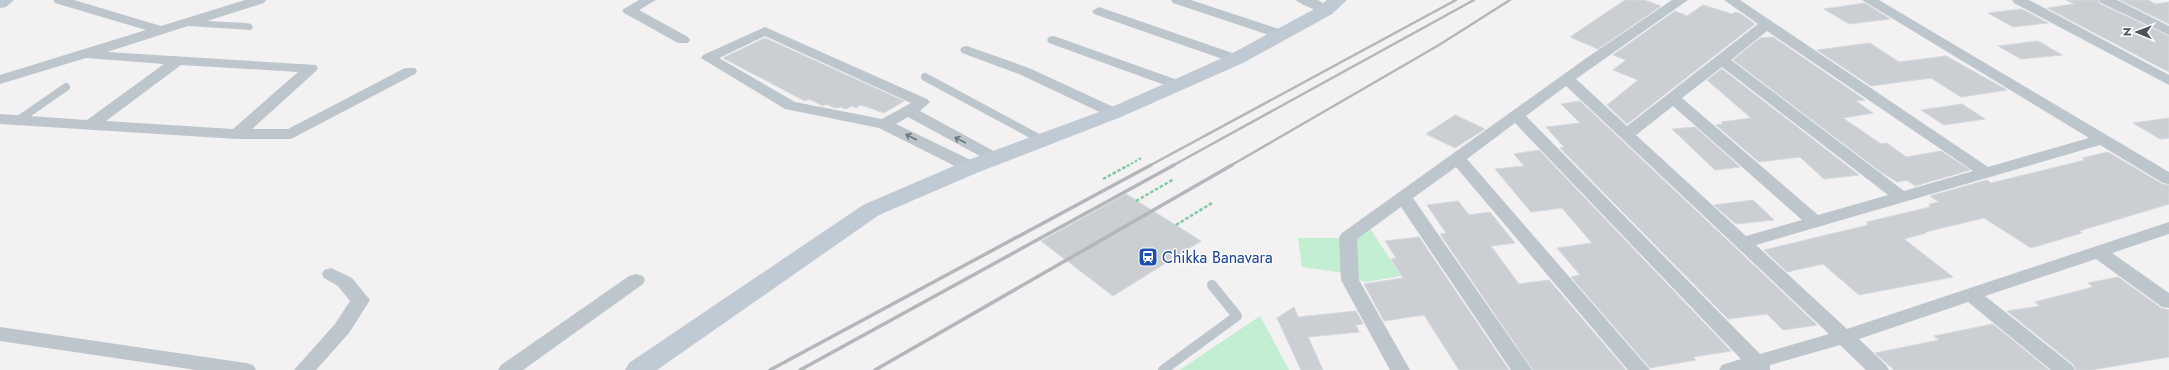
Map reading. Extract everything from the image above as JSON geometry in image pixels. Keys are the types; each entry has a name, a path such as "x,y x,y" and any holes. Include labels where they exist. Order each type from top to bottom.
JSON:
{"street":[{"path":"0,3 5,0"},
{"path":"60,0 160,30"},
{"path":"649,0 629,10 683,40"},
{"path":"1178,0 1283,35"},
{"path":"1303,0 1317,4 1332,5"},
{"path":"1400,370 1350,280 1348,237 1402,196 1516,115 1682,0"},
{"path":"1731,0 1985,172"},
{"path":"1869,0 2169,179"},
{"path":"1888,0 2169,169"},
{"path":"2019,0 2169,81"},
{"path":"2106,0 2169,31"},
{"path":"0,80 251,1"},
{"path":"638,370 871,210 971,167 1044,141 1178,85 1236,59 1283,35 1332,5"},
{"path":"1099,11 1236,59"},
{"path":"181,24 246,27"},
{"path":"1627,134 1767,24"},
{"path":"884,124 922,102 765,31 708,58 790,106 884,124 971,167"},
{"path":"1054,40 1178,85"},
{"path":"968,50 1024,72 1114,113"},
{"path":"78,55 311,68 237,134"},
{"path":"1722,60 1900,196"},
{"path":"88,126 177,61"},
{"path":"0,120 237,134 290,134 410,71"},
{"path":"1567,79 1744,242 1879,370"},
{"path":"1673,98 1814,221"},
{"path":"908,111 995,158"},
{"path":"1516,115 1759,366"},
{"path":"1744,242 2103,139"},
{"path":"1457,157 1640,370"},
{"path":"1402,196 1522,370"},
{"path":"1729,370 1759,366 2169,228"},
{"path":"2098,252 2169,302"},
{"path":"304,370 331,343 352,318 360,300 345,282 331,274"},
{"path":"508,370 636,280"},
{"path":"1971,295 2065,370"},
{"path":"0,334 246,370"}],"lane":[{"path":"925,77 1044,141"},
{"path":"17,121 66,87"},
{"path":"1163,370 1237,316 1212,285"}],"path":[{"path":"1103,179 1141,158"},
{"path":"1136,201 1174,179"},
{"path":"1176,225 1212,203"}],"green space":[{"path":"1368,225 1401,276 1366,282 1353,278 1352,238"},
{"path":"1298,238 1343,238 1345,273 1302,267"},
{"path":"1260,316 1289,370 1179,370 1181,369"}],"building":[{"path":"1625,0 1644,0 1661,6 1598,49 1570,37"},
{"path":"2066,0 2098,0 2100,4 2169,36 2169,72 2047,8 2074,4"},
{"path":"2120,0 2148,0 2155,4 2169,2 2169,24"},
{"path":"1865,3 1890,19 1849,24 1824,9"},
{"path":"1703,5 1732,14 1735,12 1741,14 1755,24 1627,124 1607,105 1638,80 1613,70 1626,60 1613,55 1675,11 1687,16"},
{"path":"2022,9 2048,23 2013,27 1988,13"},
{"path":"1773,37 1865,100 1856,101 1873,113 1843,118 1881,144 1887,143 1906,157 1941,151 1970,170 1915,186 1907,180 1897,182 1881,172 1733,60 1760,38"},
{"path":"765,38 904,101 884,113 861,105 856,108 852,106 846,109 841,107 835,108 826,104 823,106 809,99 805,101 723,58"},
{"path":"2038,41 2062,55 2021,59 1998,46"},
{"path":"1870,43 1899,62 1946,56 2007,90 1961,97 1931,78 1871,86 1817,50"},
{"path":"1722,69 1859,175 1824,179 1800,157 1759,162 1716,125 1723,124 1721,122 1751,118 1707,80"},
{"path":"1580,101 1817,325 1783,330 1767,314 1728,319 1560,148 1564,147 1546,127 1580,123 1561,104"},
{"path":"1962,104 1985,119 1944,125 1921,110"},
{"path":"1455,115 1485,129 1455,148 1426,134"},
{"path":"2169,118 2169,138 2160,139 2133,123"},
{"path":"1695,127 1740,167 1715,170 1672,129"},
{"path":"1539,150 1731,351 1693,357 1696,360 1650,368 1571,277 1580,275 1557,248 1592,243 1562,208 1531,212 1495,169 1524,166 1514,154"},
{"path":"2108,152 2162,184 2169,185 2169,204 2079,231 2082,233 2031,248 1984,218 1925,232 1926,233 1904,239 1953,277 1859,295 1823,264 1787,272 1764,250 1868,225 1867,222 1930,207 1929,204 1939,202 1930,196 1987,180 1991,183 2085,160 2082,158"},
{"path":"1126,194 1201,241 1113,296 1041,241"},
{"path":"1753,200 1774,220 1736,224 1714,205"},
{"path":"1458,201 1469,215 1490,212 1515,243 1491,246 1519,284 1549,280 1626,370 1533,370 1440,234 1446,233 1427,205"},
{"path":"1419,237 1509,370 1459,370 1424,315 1384,321 1364,284 1403,278 1391,259 1396,258 1385,241"},
{"path":"2118,277 2161,308 2169,310 2169,357 2091,370 2076,370 2073,364 2007,311 2040,306 2035,302 2093,287 2088,283"},
{"path":"1294,307 1298,317 1356,311 1363,324 1356,325 1359,332 1308,337 1323,370 1301,370 1277,318"},
{"path":"1993,324 2049,370 1894,370 1875,353 1939,340 1934,336"}],"railway":[{"path":"1149,166 1456,0"},
{"path":"1172,166 1474,0"},
{"path":"1230,166 1439,45 1510,0"},
{"path":"770,370 1151,165"},
{"path":"800,370 1174,165"},
{"path":"875,370 1232,165"}],"place":[{"name":"Chikka Banavara","path":"1148,257"}]}
